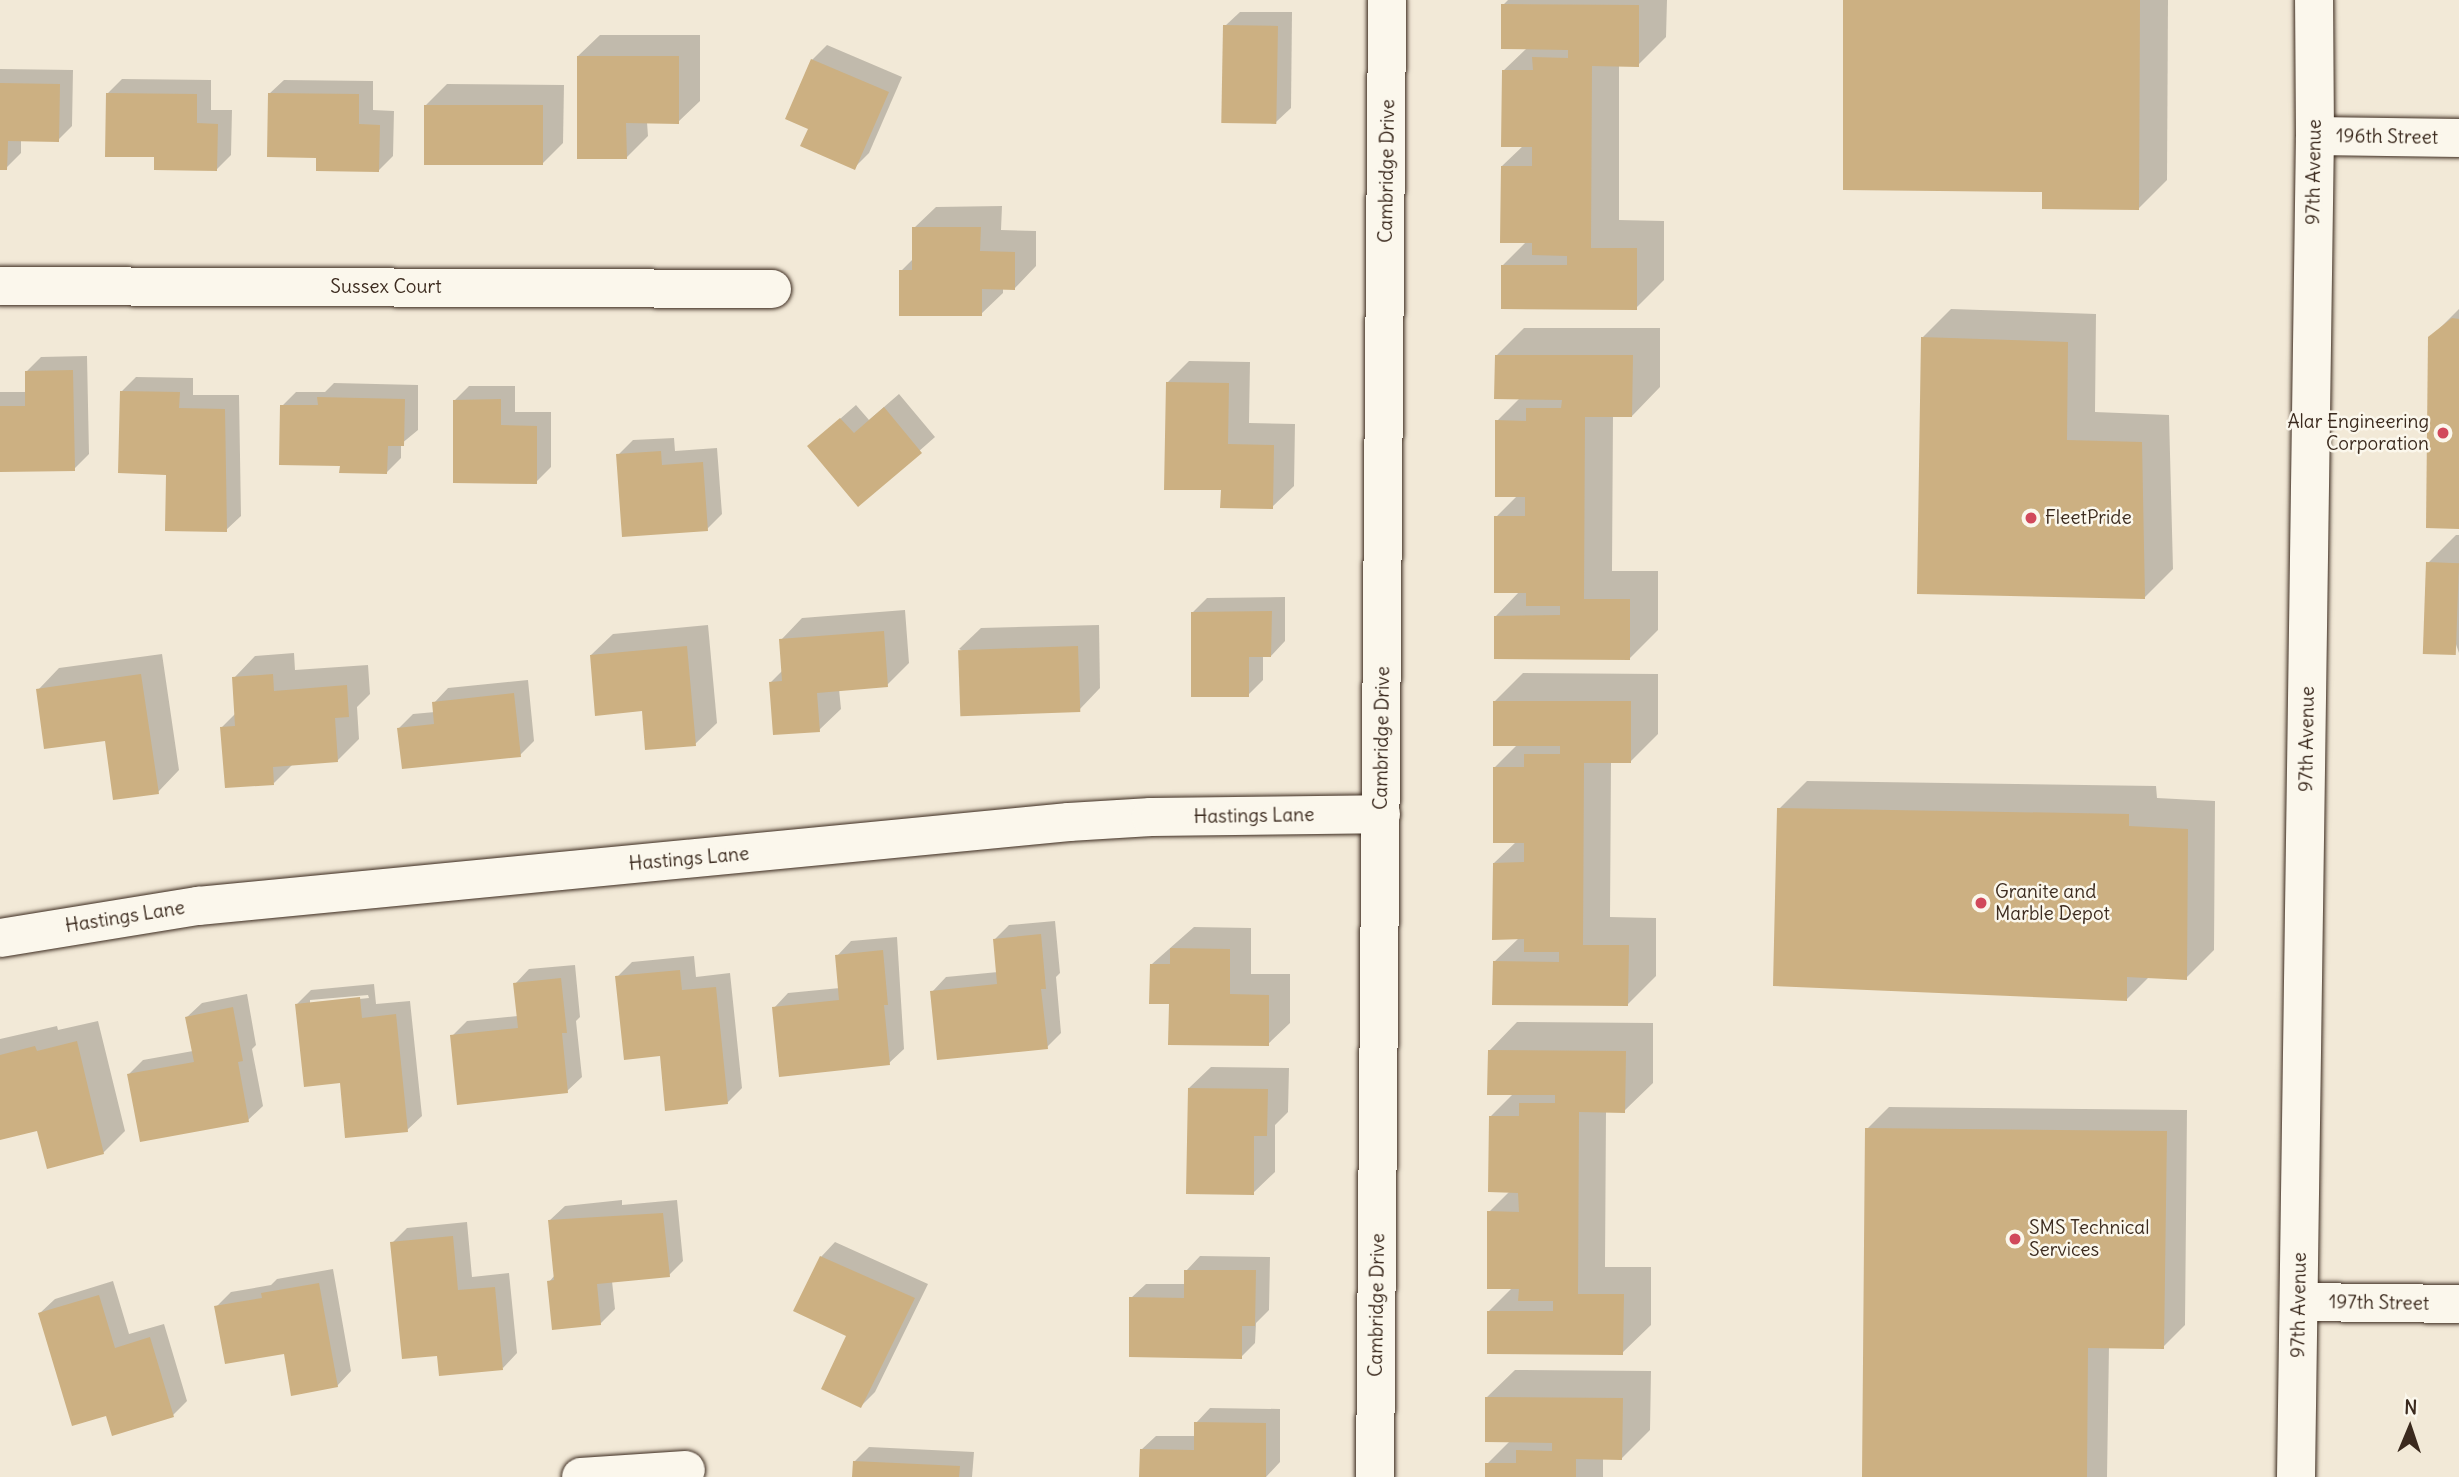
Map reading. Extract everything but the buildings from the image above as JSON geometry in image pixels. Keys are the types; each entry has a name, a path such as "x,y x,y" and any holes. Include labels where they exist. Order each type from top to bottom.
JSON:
{"street":[{"name":"Cambridge Drive","path":"1375,1477 1387,0"},
{"name":"97th Avenue","path":"2296,1477 2315,136 2314,0"},
{"name":"196th Street","path":"2315,136 2459,138"},
{"name":"Sussex Court","path":"0,286 772,289"},
{"name":"Hastings Lane","path":"0,938 198,905 1055,824 1150,817 1381,814"},
{"name":"197th Street","path":"2300,1302 2459,1304"},
{"path":"581,1477 686,1470"}],"place":[{"name":"Alar Engineering Corporation","path":"2443,433"},
{"name":"FleetPride","path":"2031,518"},
{"name":"Granite and Marble Depot","path":"1981,903"},
{"name":"SMS Technical Services","path":"2015,1239"}]}
